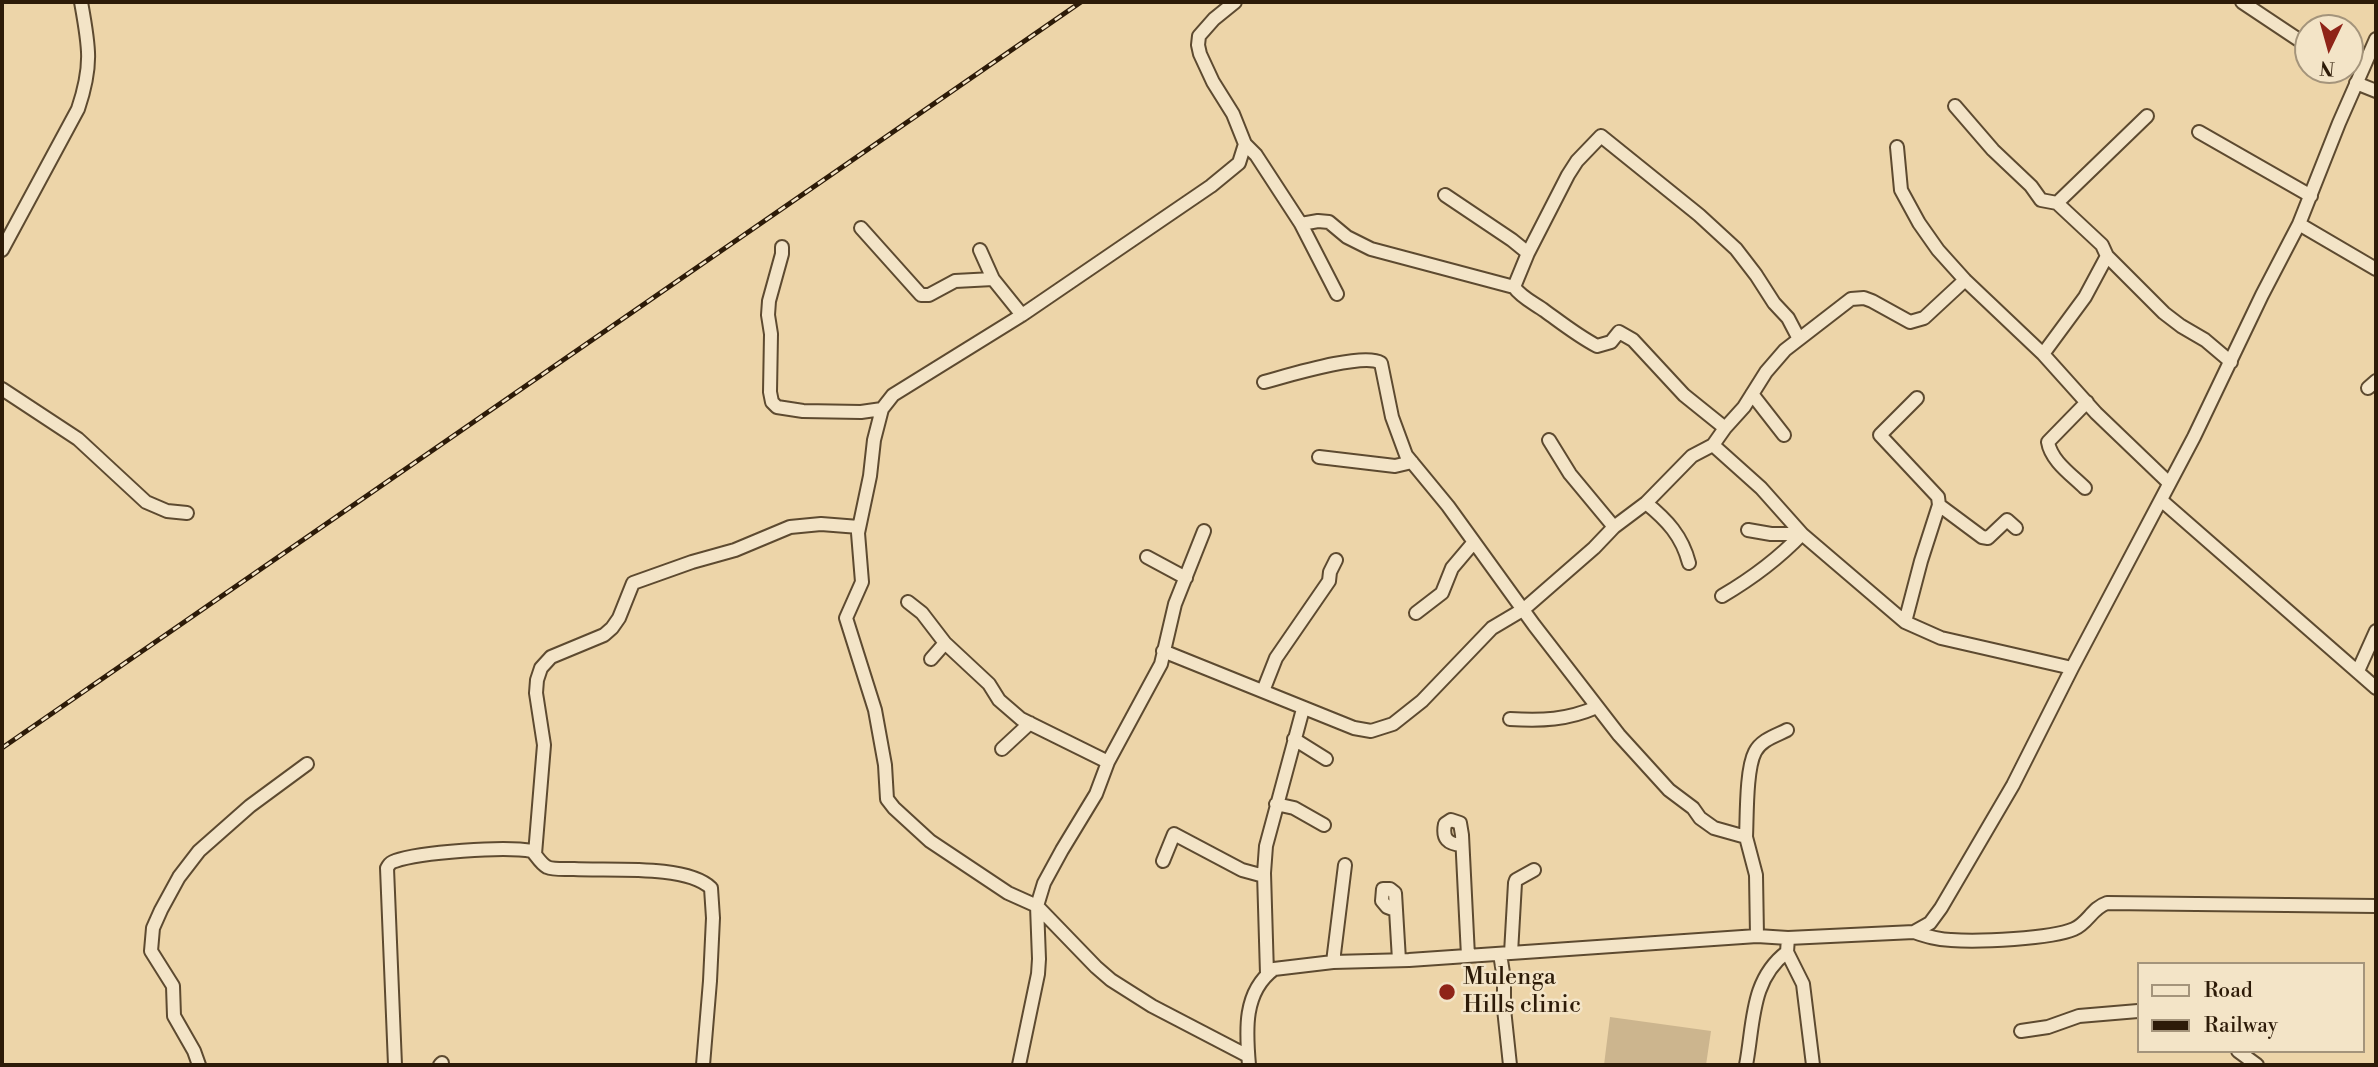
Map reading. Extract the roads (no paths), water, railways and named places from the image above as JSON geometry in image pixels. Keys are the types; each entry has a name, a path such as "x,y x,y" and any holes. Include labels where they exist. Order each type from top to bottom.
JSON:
{"street":[{"path":"2,250 78,108 86,86 89,65 81,2"},
{"path":"1235,2 1199,36 1198,45 1213,82 1233,114 1245,144 1310,238 1337,294"},
{"path":"2242,2 2294,37"},
{"path":"2364,60 2376,39"},
{"path":"1914,932 1930,923 1954,889 2013,785 2161,499 2299,224 2352,84"},
{"path":"1955,106 1993,150 2031,186 2040,200 2057,203 2102,245 2107,256 2164,313 2205,340 2231,362"},
{"path":"2057,203 2147,116"},
{"path":"2199,132 2311,196"},
{"path":"1514,287 1528,253 1573,168 1601,136 1699,215 1736,249 1774,303 1788,318 1799,339"},
{"path":"1245,144 1243,156 1233,170 1167,217 1022,315 892,395 882,409 874,440 870,476 859,527 862,582 846,618 875,710 885,765 887,799 894,808 930,841 1008,893 1037,906 1111,980 1248,1061"},
{"path":"1897,148 1901,190 1938,250 2169,483"},
{"path":"1445,195 1528,253"},
{"path":"1301,224 1329,222 1347,237 1371,249 1514,287 1520,296 1597,346 1611,342 1619,332 1633,340 1684,395 1725,428"},
{"path":"2299,224 2376,269"},
{"path":"861,228 921,295 929,295 956,281 993,279"},
{"path":"782,247 768,315 771,334 772,402 777,407 803,411 861,412 882,409"},
{"path":"980,250 993,279 1022,315"},
{"path":"2043,354 2085,296 2107,256"},
{"path":"1163,651 1354,729 1371,731 1393,724 1422,701 1492,628 1524,609 1614,527 1646,503 1692,456 1713,445 1744,407 1766,372 1785,350 1799,339 1851,299 1864,298 1872,301 1910,322 1924,318 1965,280"},
{"path":"1264,382 1323,367 1374,359 1381,363 1392,417 1406,455 1436,490 1597,707 1669,790 1693,808 1700,818 1714,828 1746,837"},
{"path":"2,388 78,439 146,502 155,507 187,513"},
{"path":"1752,394 1784,435"},
{"path":"1905,622 1939,505 1938,497 1880,435 1917,398"},
{"path":"2085,488 2056,459 2048,442 2087,402"},
{"path":"1549,440 1570,474 1614,527"},
{"path":"1713,445 1761,488 1802,534 1905,622 1941,638 2072,668"},
{"path":"1319,457 1395,466 1412,463"},
{"path":"2161,499 2376,688"},
{"path":"1646,503 1667,520 1684,544 1689,563"},
{"path":"1939,505 1982,537 1989,538 2007,520 2016,528"},
{"path":"535,854 544,745 536,693 537,680 541,668 551,657 604,635 612,628 619,618 633,583 735,550 790,527 821,524 859,527"},
{"path":"1748,530 1771,534 1802,534"},
{"path":"1019,1065 1039,959 1037,906 1044,883 1096,794 1108,762 1161,664 1170,619 1205,531"},
{"path":"1722,596 1774,560 1802,534"},
{"path":"1416,612 1441,593 1452,568 1474,542"},
{"path":"1147,556 1186,578"},
{"path":"1263,691 1276,658 1329,581 1336,560"},
{"path":"908,601 922,613 945,643 989,684 999,699 1021,719 1108,762"},
{"path":"2358,671 2376,631"},
{"path":"931,659 945,643"},
{"path":"1510,719 1555,720 1597,707"},
{"path":"1267,974 1264,876 1266,846 1303,709"},
{"path":"1002,750 1030,723"},
{"path":"1757,936 1756,875 1746,837 1750,776 1754,753 1765,740 1787,730"},
{"path":"1294,739 1326,760"},
{"path":"199,1065 174,1016 173,986 151,951 153,928 179,877 199,851 250,806 307,764"},
{"path":"1276,804 1294,808 1324,825"},
{"path":"1163,861 1174,834 1242,870 1264,876"},
{"path":"1462,845 1468,956"},
{"path":"395,1065 387,868 394,861 448,853 505,850 526,850 552,868 633,870 669,874 700,880 711,888 713,905 703,1065"},
{"path":"1333,962 1345,865"},
{"path":"1510,1065 1504,1009 1505,953 1516,880 1534,870"},
{"path":"1248,1061 1247,1023 1251,998 1267,974 1274,969 1333,962 1468,956 1757,936 1788,938 1914,932 1951,940 2022,938 2062,933 2081,926 2094,910 2107,903 2376,906"},
{"path":"1395,910 1399,960"},
{"path":"1788,938 1787,952 1803,984 1813,1065"},
{"path":"1746,1065 1759,987 1769,969 1787,952"},
{"path":"2021,1031 2048,1027 2079,1016 2136,1011"},
{"path":"2241,1053 2256,1065"}],"railway":[{"path":"2,748 1081,2"}],"place":[{"name":"Mulenga Hills clinic","path":"1447,992"}]}
